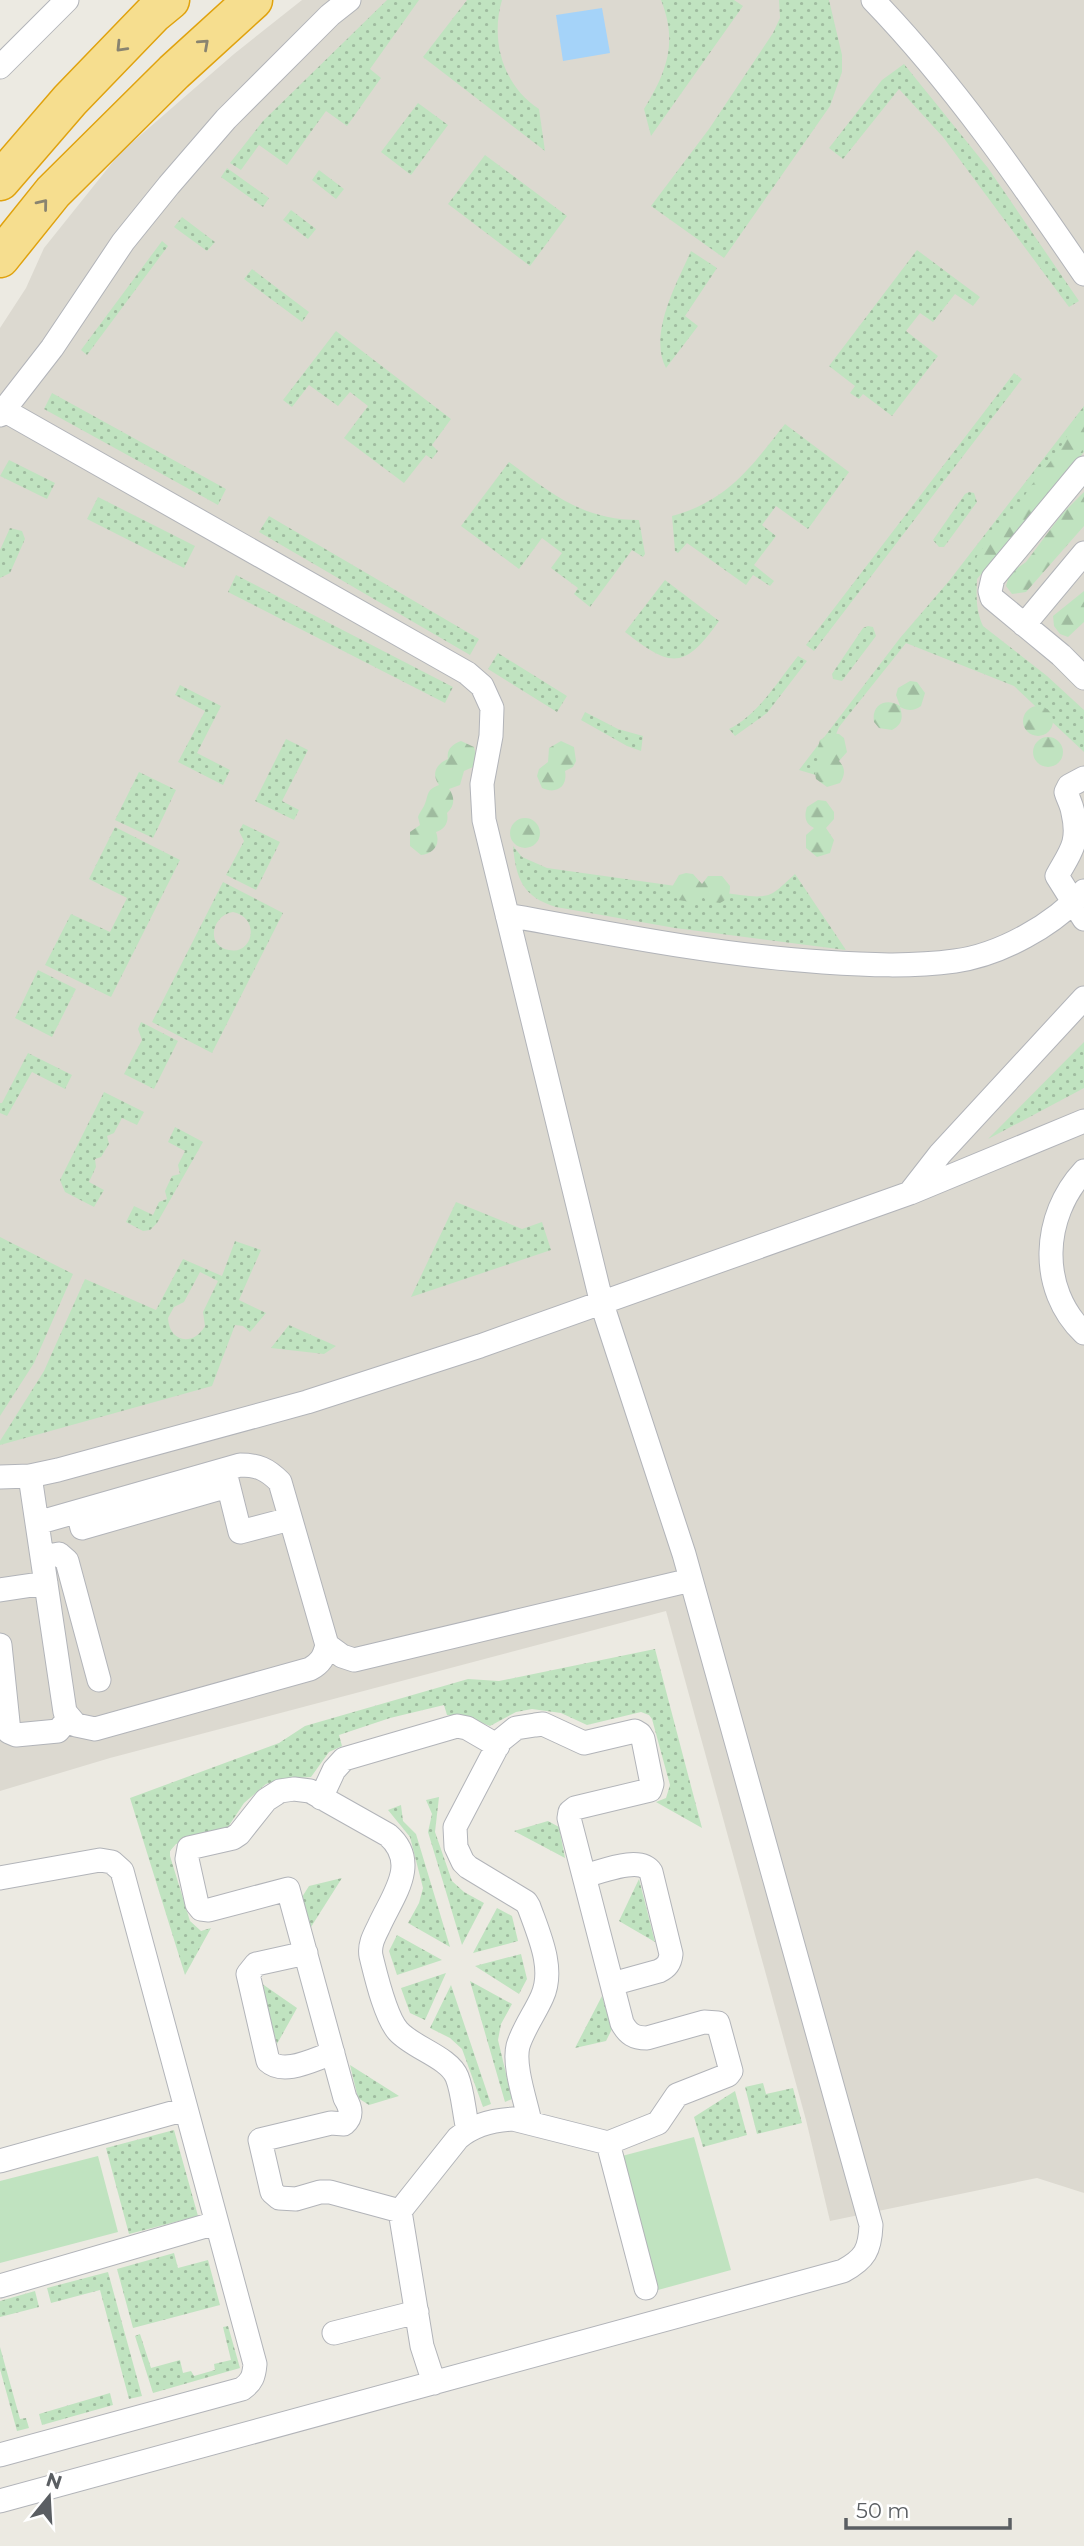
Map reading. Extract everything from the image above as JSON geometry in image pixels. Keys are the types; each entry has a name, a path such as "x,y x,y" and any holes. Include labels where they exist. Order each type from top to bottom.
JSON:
{"highway":[{"path":"0,181 70,100 153,14 170,0"},
{"path":"0,258 53,191 174,72 253,0"}],"street":[{"path":"0,66 67,0"},
{"path":"0,2501 843,2271 859,2263 870,2244 872,2225 691,1580 601,1304 484,820 482,784 492,708 482,686 467,673 2,411 52,348 123,242 177,176 226,118 349,0"},
{"path":"873,0 916,45 986,132 1084,274"},
{"path":"1080,666 992,598 990,583 1084,468"},
{"path":"1024,625 1084,553"},
{"path":"507,915 658,943 745,955 879,965 957,961 1009,946 1080,904 1057,876 1072,850 1080,844 1066,792 1069,786 1084,778"},
{"path":"910,1193 940,1154 1084,998"},
{"path":"0,1477 30,1476 307,1402 601,1304 910,1193 1084,1121"},
{"path":"1084,1171 1068,1191 1060,1207 1050,1253 1060,1298 1084,1333"},
{"path":"37,1523 226,1478 240,1465 255,1465 268,1471 279,1482 327,1644 325,1656 310,1670"},
{"path":"30,1476 65,1712 76,1725 95,1729 310,1670 691,1580"},
{"path":"226,1478 240,1532 290,1519"},
{"path":"42,1557 59,1554 68,1561 99,1680"},
{"path":"0,1590 46,1583"},
{"path":"327,1644 342,1656 354,1660"},
{"path":"0,1645 9,1732 16,1735 58,1731 68,1718"},
{"path":"321,1798 339,1764 356,1755 352,1741 437,1720 440,1731 457,1726 467,1728 498,1746"},
{"path":"434,2383 422,2346 400,2211 458,2138 468,2130 501,2120 530,2122 608,2143 658,2123 677,2095 728,2075 731,2071 718,2023 704,2022 647,2038 637,2038 627,2032 622,2024 569,1818 570,1812 575,1808 650,1790 652,1784 640,1734 635,1731 584,1743 543,1724 516,1728 507,1734 498,1746 455,1827 456,1847 463,1862 530,1907 548,1969 543,1995 518,2047 517,2062 530,2122"},
{"path":"400,2211 338,2193 320,2192 286,2200 272,2192 260,2140 331,2123 344,2124 349,2120 350,2106 345,2098 288,1889 209,1910 201,1909 197,1905 186,1853 189,1848 240,1834 266,1800 280,1791 302,1790 388,1835 402,1851 404,1867 370,1951 392,2023 400,2034 450,2067 457,2077 468,2130"},
{"path":"0,1878 100,1860 108,1860 118,1865 122,1871 255,2364 254,2375 242,2389 1,2452"},
{"path":"584,1876 638,1863 648,1867 651,1872 671,1954 670,1960 665,1968 659,1971 612,1984"},
{"path":"306,1953 256,1964 248,1974 268,2061 283,2068 333,2053"},
{"path":"0,2161 186,2109"},
{"path":"608,2143 646,2288"},
{"path":"0,2286 216,2223"},
{"path":"334,2333 417,2312"}],"shaded area":[{"path":"302,0 1084,0 1084,2193 1037,2178 830,2221 806,2120 666,1611 110,1758 0,1791 0,328 26,288 44,248 120,153 234,54"}],"green space":[{"path":"387,0 419,0 370,69 381,78 347,126 326,111 287,165 259,145 241,170 230,163 263,121"},
{"path":"467,0 502,0 498,31 503,61 516,88 539,109 545,151 423,57"},
{"path":"661,0 734,0 743,6 651,136 644,109 664,69 669,43 669,30"},
{"path":"779,0 829,0 842,55 842,72 830,106 724,258 651,206 709,129 773,33 780,18"},
{"path":"904,64 988,168 1079,301 1069,307 943,137 899,89 843,159 829,148 882,80"},
{"path":"418,103 448,125 411,175 381,152"},
{"path":"485,155 567,216 530,266 448,204"},
{"path":"227,168 269,198 263,207 221,177"},
{"path":"319,170 344,189 336,199 312,180"},
{"path":"291,210 316,229 308,239 283,220"},
{"path":"182,217 215,242 207,251 174,227"},
{"path":"162,241 168,246 87,355 81,350"},
{"path":"917,250 980,297 973,306 955,294 933,322 920,313 906,331 938,356 892,416 863,394 859,399 850,393 855,386 829,366"},
{"path":"691,251 717,268 685,316 698,326 666,368 661,355 662,324 672,293"},
{"path":"252,269 309,312 302,322 244,279"},
{"path":"336,331 451,419 432,445 438,451 432,459 426,455 404,483 344,438 368,406 350,392 338,406 309,385 292,407 283,400"},
{"path":"1014,373 1022,379 814,651 806,645"},
{"path":"52,393 226,489 218,505 44,409"},
{"path":"1084,406 1084,452 977,579 977,591 983,626 1047,676 1084,710 1084,752 1014,686 906,643 839,727 819,776 799,770 900,638 949,581"},
{"path":"1084,415 1084,447 1073,466 1063,473 1052,491 1024,522 990,569 981,574 974,565 977,556 991,536 1014,513 1071,429"},
{"path":"785,424 849,472 808,529 776,506 762,525 776,536 754,565 774,581 770,586 753,575 746,585 687,543 678,553 675,551 672,516 692,510 723,492 749,468"},
{"path":"9,460 55,483 47,499 0,476"},
{"path":"509,462 569,503 601,515 639,520 645,554 643,557 632,550 590,607 574,594 578,588 551,568 562,553 542,538 519,569 461,526"},
{"path":"969,492 974,493 977,502 944,547 939,547 933,540"},
{"path":"1084,492 1084,526 1026,592 1012,594 1006,586 1010,573 1026,562 1062,514"},
{"path":"98,497 195,546 184,568 87,519"},
{"path":"269,516 479,639 470,655 259,532"},
{"path":"10,528 22,531 25,539 10,573 0,578 0,550"},
{"path":"236,575 453,687 445,703 228,592"},
{"path":"665,580 719,621 707,637 686,656 666,657 625,632"},
{"path":"1084,591 1084,622 1068,637 1060,634 1054,626 1053,616"},
{"path":"873,627 876,636 842,681 833,679 832,674 863,628"},
{"path":"498,653 567,696 557,712 488,669"},
{"path":"798,656 807,661 767,713 735,736 729,729 758,706"},
{"path":"910,681 917,682 925,693 921,706 911,710 900,707 902,717 898,725 892,730 879,728 874,722 877,707 890,702 900,706 896,695 898,688"},
{"path":"180,685 221,706 197,753 230,770 223,785 178,762 205,711 175,695"},
{"path":"1038,706 1044,707 1052,715 1052,727 1044,735 1038,736 1032,735 1024,727 1023,721 1024,715 1032,707"},
{"path":"585,712 618,729 643,736 641,751 581,720"},
{"path":"832,733 844,738 847,752 839,761 844,772 840,783 827,787 816,779 815,770 823,759 818,747 820,740"},
{"path":"1048,737 1054,738 1062,746 1062,758 1054,766 1048,767 1042,766 1034,758 1033,752 1034,746 1042,738"},
{"path":"286,739 308,750 282,801 299,810 294,820 255,801"},
{"path":"461,741 474,747 477,761 473,767 464,771 460,785 449,789 453,801 447,813 447,822 436,832 435,848 421,855 410,846 410,832 420,825 418,817 429,791 439,785 435,777 438,767 448,759 451,747"},
{"path":"561,741 574,747 576,761 573,767 565,771 565,781 560,788 547,790 542,788 537,776 539,769 548,762 549,748"},
{"path":"139,772 176,790 153,838 115,820"},
{"path":"818,800 826,801 834,812 834,819 826,828 834,840 830,853 817,857 806,848 806,835 814,828 807,822 806,814 807,807"},
{"path":"525,818 531,819 539,827 539,839 531,847 525,848 519,847 511,839 510,833 511,827 519,819"},
{"path":"243,824 280,842 256,890 226,875 244,841 239,831"},
{"path":"115,827 180,860 111,997 45,965 71,914 110,932 127,898 89,879"},
{"path":"513,846 522,857 547,868 751,896 771,894 795,874 846,950 675,928 556,907 536,898 523,885 516,868"},
{"path":"693,874 702,884 708,876 722,876 730,886 730,892 720,903 706,901 701,893 691,902 678,900 672,887 679,875"},
{"path":"223,882 283,913 212,1053 152,1022","holes":["233,912 248,921 250,928 248,942 237,950 221,947 214,937 216,924 226,914"]},
{"path":"38,970 76,989 52,1037 15,1018"},
{"path":"141,1022 178,1041 154,1089 124,1074 142,1040 138,1029"},
{"path":"1084,1042 1084,1088 988,1139"},
{"path":"28,1053 72,1075 65,1089 32,1072 7,1116 0,1113 0,1103"},
{"path":"104,1092 144,1112 137,1125 122,1118 114,1133 107,1136 109,1144 101,1157 95,1159 96,1167 89,1182 104,1190 94,1207 65,1192 60,1180"},
{"path":"175,1127 203,1142 157,1223 150,1230 143,1231 126,1222 134,1206 153,1215 159,1202 167,1199 165,1191 172,1176 180,1174 178,1165 185,1151 168,1142"},
{"path":"456,1202 522,1229 542,1222 551,1250 411,1297"},
{"path":"0,1237 73,1274 34,1363 0,1416"},
{"path":"235,1241 261,1250 239,1300 266,1313 250,1332 243,1326 235,1325 212,1386 0,1445 44,1371 85,1279 156,1310 183,1259 222,1276","holes":["200,1272 218,1281 203,1312 205,1326 200,1333 188,1339 177,1337 169,1326 168,1318 174,1307 184,1302"]},
{"path":"289,1325 336,1346 324,1354 271,1348"},
{"path":"655,1649 702,1828 656,1802 666,1798 670,1785 652,1719 641,1712 587,1725 561,1713 532,1709 516,1712 490,1726 462,1715 447,1715 444,1705 390,1718 339,1735 342,1746 329,1752 311,1777 282,1779 266,1784 244,1803 228,1827 176,1844 170,1851 190,1921 201,1931 211,1928 185,1975 130,1798 279,1743 305,1726 468,1679 499,1681"},
{"path":"439,1797 435,1832 452,1881 464,1892 484,1903 462,1945 428,1832 432,1814 426,1800"},
{"path":"401,1805 403,1821 416,1834 450,1947 408,1923 419,1903 423,1888 410,1837 388,1810"},
{"path":"548,1821 559,1827 565,1858 514,1831"},
{"path":"342,1878 311,1927 302,1897 309,1886"},
{"path":"639,1879 655,1942 619,1921"},
{"path":"497,1908 512,1916 518,1941 473,1953"},
{"path":"397,1935 442,1960 397,1975 389,1951"},
{"path":"521,1954 527,1979 519,1994 475,1966"},
{"path":"446,1973 425,2020 410,2013 401,1988"},
{"path":"258,1981 297,2008 277,2044"},
{"path":"470,1981 512,2004 501,2024 498,2040 512,2099 505,2102"},
{"path":"451,1985 491,2104 483,2107 462,2049 450,2038 430,2028"},
{"path":"602,1996 612,2029 606,2041 575,2048"},
{"path":"350,2065 399,2096 369,2105 358,2098"},
{"path":"763,2083 766,2094 793,2088 802,2123 757,2134 745,2087"},
{"path":"735,2091 747,2135 703,2147 694,2117"},
{"path":"174,2130 198,2216 129,2234 106,2148"},
{"path":"694,2137 731,2270 658,2290 622,2156"},
{"path":"98,2156 118,2232 0,2263 0,2181"},
{"path":"174,2253 178,2268 208,2260 220,2305 133,2328 117,2269"},
{"path":"108,2272 142,2396 129,2399 100,2290 51,2303 47,2288"},
{"path":"35,2291 39,2307 0,2317 0,2301"},
{"path":"228,2326 240,2368 153,2393 135,2336 140,2334 151,2368 180,2360 183,2373 191,2371 194,2376 215,2370 214,2364 231,2360 223,2327"},
{"path":"0,2347 20,2419 26,2418 29,2428 17,2431 0,2369"},
{"path":"110,2393 113,2405 42,2425 39,2414"}],"water":[{"path":"602,8 610,53 563,61 556,15"}]}
